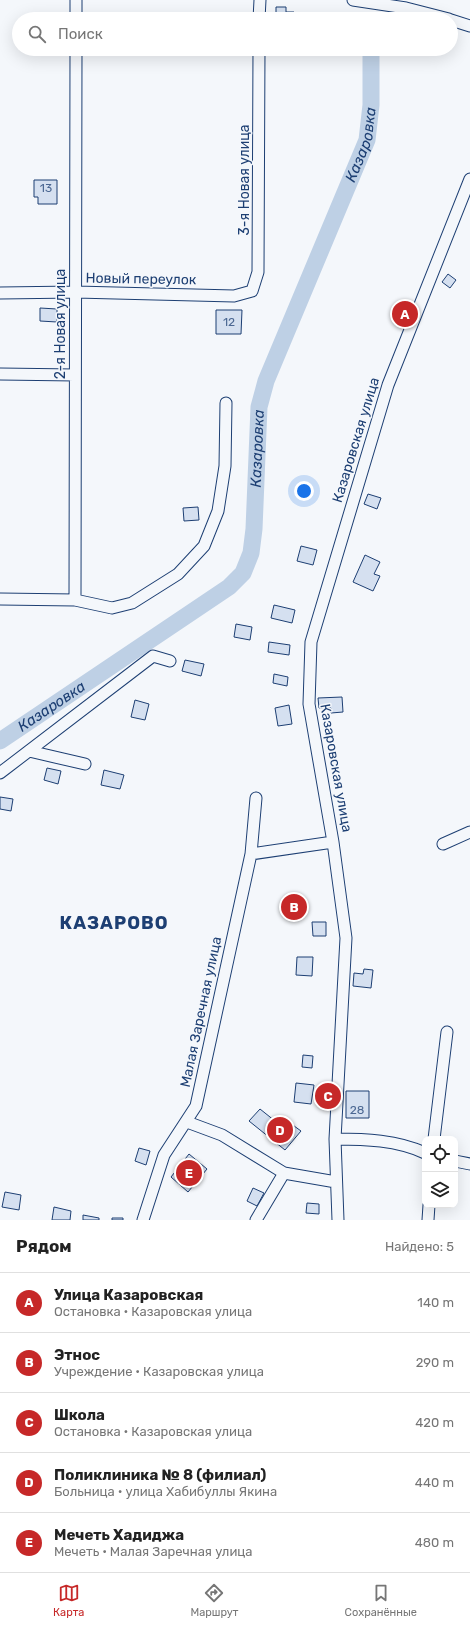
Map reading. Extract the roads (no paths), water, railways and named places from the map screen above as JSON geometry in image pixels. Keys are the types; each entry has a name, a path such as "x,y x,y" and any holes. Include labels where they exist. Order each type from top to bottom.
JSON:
{"street":[{"path":"76,0 76,12"},
{"path":"259,12 260,0"},
{"path":"353,0 422,12"},
{"path":"458,22 470,26"},
{"name":"2-я Новая улица","path":"75,600 76,56"},
{"name":"3-я Новая улица","path":"234,296 252,291 258,272 259,56"},
{"name":"Казаровская улица","path":"338,1220 335,1139 346,938 333,842 308,704 311,642 388,384 470,179"},
{"name":"Новый переулок","path":"0,293 76,292 234,296"},
{"path":"0,374 75,375"},
{"path":"0,599 75,600 112,608 132,603 178,574 204,546 218,511 225,466 226,403"},
{"path":"0,773 153,656 170,661"},
{"path":"30,751 85,764"},
{"name":"Малая Заречная улица","path":"143,1220 164,1155 187,1122 196,1106 251,854 256,798"},
{"path":"443,844 470,832"},
{"path":"251,854 333,842"},
{"path":"434,1136 447,1032"},
{"path":"187,1122 222,1135 284,1173 336,1182"},
{"path":"335,1139 366,1139 411,1146 422,1152"},
{"path":"458,1162 470,1164"},
{"path":"256,1220 284,1173"},
{"path":"428,1220 429,1208"}],"waterway":[{"name":"Казаровка","path":"0,741 229,587 243,573 251,553 254,529 259,407 266,381 367,140 371,105 371,56"}],"place":[{"name":"Улица Казаровская","path":"405,314"},
{"name":"Этнос","path":"294,907"},
{"name":"Школа","path":"328,1096"},
{"name":"Поликлиника № 8 (филиал)","path":"280,1130"},
{"name":"Мечеть Хадиджа","path":"189,1173"}],"district":[{"name":"КАЗАРОВО","path":"114,923"}]}
